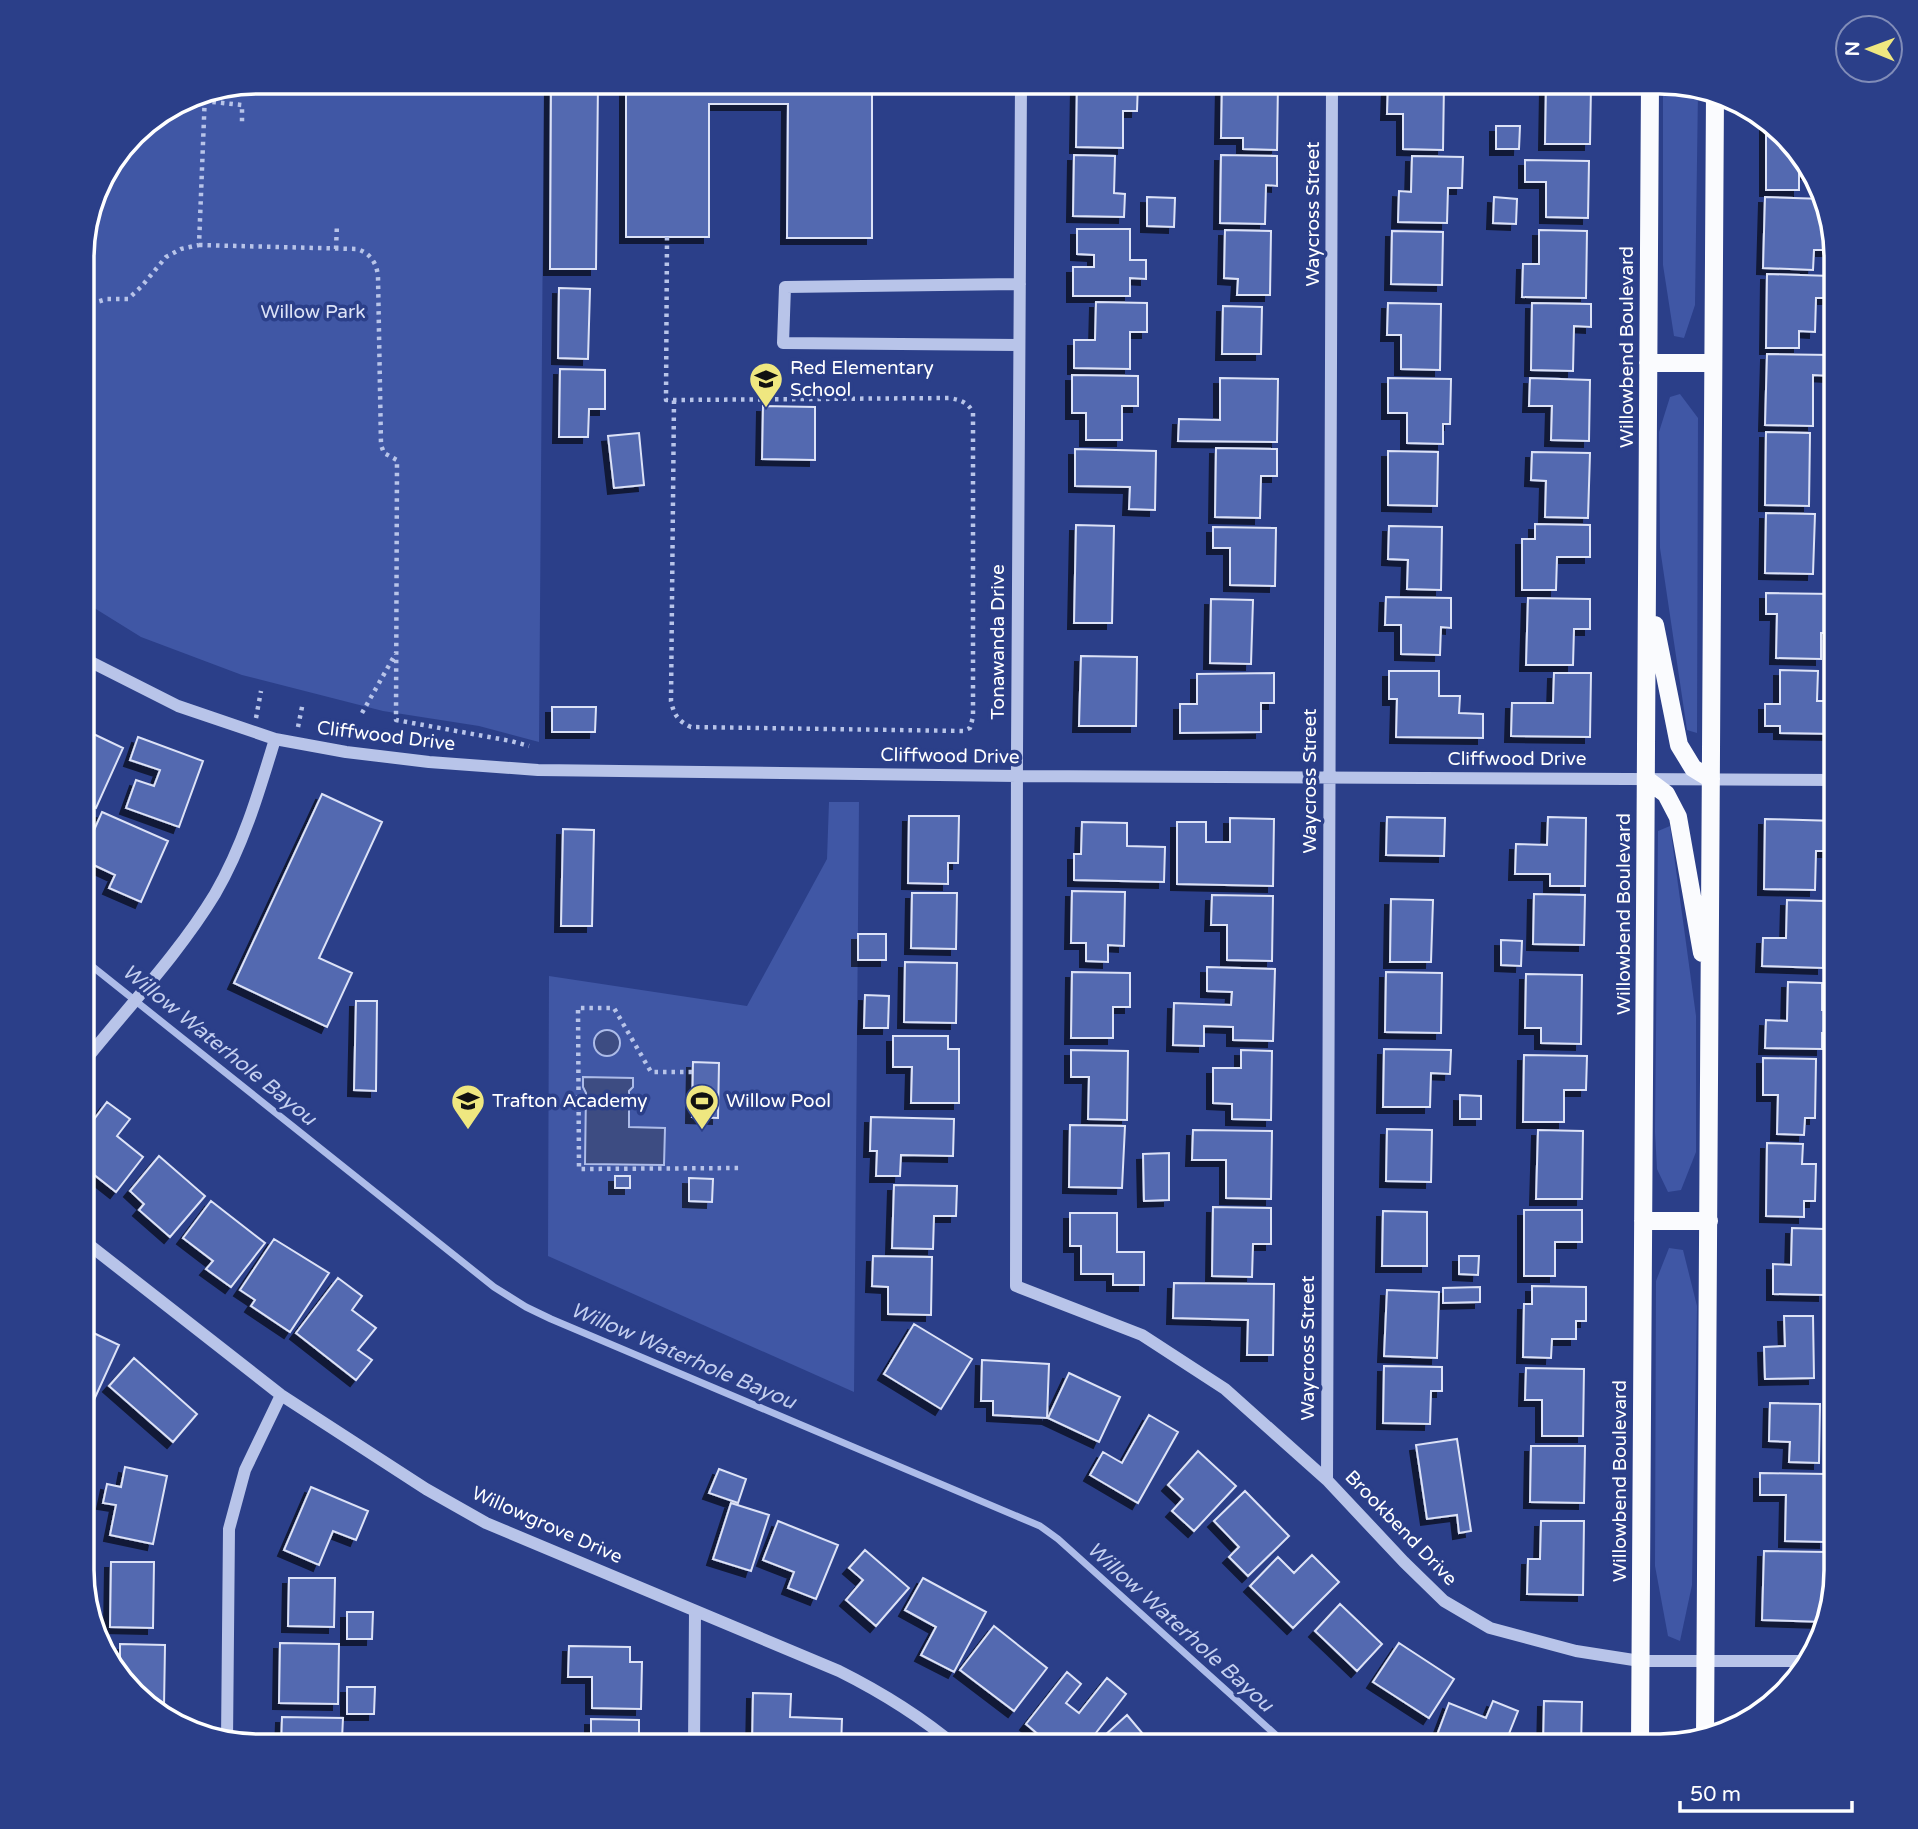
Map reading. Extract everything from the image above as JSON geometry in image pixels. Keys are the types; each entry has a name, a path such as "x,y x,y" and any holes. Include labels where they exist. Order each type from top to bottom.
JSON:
{"main road":[{"name":"Willowbend Boulevard","path":"1640,1734 1650,94"},
{"path":"1705,1728 1715,104"},
{"path":"1648,363 1713,363"},
{"path":"1647,587 1679,745 1693,768 1711,779"},
{"path":"1646,779 1666,794 1678,817 1710,998"},
{"path":"1643,1221 1709,1221"}],"street":[{"name":"Tonawanda Drive","path":"1016,1286 1021,94"},
{"name":"Waycross Street","path":"1327,1480 1332,94"},
{"path":"1019,345 783,343 785,287 1020,284"},
{"name":"Cliffwood Drive","path":"95,664 178,706 275,739 346,752 429,762 538,770 1017,776 1823,780"},
{"path":"95,1049 166,963 215,894 240,845 275,739"},
{"name":"Willowgrove Drive","path":"95,1249 281,1395 426,1489 486,1523 839,1671 876,1689 941,1734"},
{"name":"Brookbend Drive","path":"1016,1286 1142,1335 1226,1390 1327,1480 1444,1601 1490,1629 1576,1651 1640,1661 1797,1661"},
{"path":"227,1731 229,1529 244,1470 281,1395"},
{"path":"694,1734 695,1611"}],"path":[{"path":"211,102 242,105 242,122"},
{"path":"199,245 204,104"},
{"path":"336,250 337,224"},
{"path":"667,237 666,400 949,398 961,400 973,412 973,717 970,728 963,732 691,727 673,714 674,400"},
{"path":"95,302 107,299 128,299 166,257 181,249 199,245 366,252 378,271 381,445 384,453 397,460 396,720 529,746"},
{"path":"362,713 396,652"},
{"path":"256,719 261,691"},
{"path":"298,728 303,702"},
{"path":"692,1072 651,1072 614,1008 578,1009 579,1168 740,1168"}],"green space":[{"path":"1663,94 1698,100 1695,305 1684,338 1674,336 1663,265"},
{"name":"Willow Park","path":"248,95 544,95 539,742 479,726 383,711 242,675 141,637 95,608 95,248 100,216 111,186 122,167 150,135 176,116 206,103 227,98"},
{"path":"1680,394 1698,418 1697,733 1687,730 1660,548 1659,432 1670,397"},
{"name":"Willow Pool","path":"829,802 859,802 854,1392 548,1256 549,976 747,1006 827,859"},
{"path":"1670,826 1696,1016 1696,1152 1681,1190 1668,1192 1657,1169 1655,1132 1658,831"},
{"path":"1669,1248 1683,1250 1697,1306 1692,1585 1680,1641 1668,1636 1655,1566 1656,1281"}],"shaded area":[{"path":"607,1030 616,1034 620,1043 616,1052 607,1056 598,1052 594,1043 598,1034"},
{"path":"583,1077 633,1078 633,1087 629,1091 629,1127 665,1128 664,1165 585,1164 586,1093"}],"building":[{"path":"1077,94 1138,94 1137,111 1123,111 1123,148 1076,147"},
{"path":"1222,94 1278,94 1277,150 1243,149 1243,138 1221,138"},
{"path":"1388,94 1444,94 1443,150 1403,149 1403,114 1387,114"},
{"path":"1546,94 1591,94 1590,144 1545,144"},
{"path":"551,95 598,95 596,269 550,269"},
{"path":"626,95 872,95 872,238 787,238 788,104 709,104 709,237 626,237"},
{"path":"1496,126 1520,126 1519,149 1496,149"},
{"path":"1766,133 1800,173 1799,190 1766,190"},
{"path":"1074,155 1115,156 1114,193 1125,194 1124,217 1073,216"},
{"path":"1221,155 1277,156 1277,186 1266,185 1265,224 1220,223"},
{"path":"1412,156 1463,157 1462,188 1448,188 1447,223 1398,222 1399,191 1411,192"},
{"path":"1525,160 1589,161 1588,218 1546,217 1546,182 1525,182"},
{"path":"1147,197 1175,198 1174,227 1147,226"},
{"path":"1494,197 1517,199 1516,224 1493,223"},
{"path":"1765,197 1812,199 1818,216 1823,248 1814,250 1813,270 1763,268"},
{"path":"1077,229 1130,229 1130,260 1146,260 1146,279 1130,278 1130,296 1073,296 1073,267 1094,267 1094,255 1077,254"},
{"path":"1225,230 1271,231 1270,295 1237,295 1238,279 1224,278"},
{"path":"1539,230 1587,231 1586,298 1522,297 1523,264 1539,264"},
{"path":"1392,231 1443,232 1442,285 1391,284"},
{"path":"1767,274 1823,276 1823,298 1816,298 1815,332 1799,331 1799,348 1766,348"},
{"path":"559,288 590,289 588,359 558,358"},
{"path":"1096,302 1147,303 1147,332 1130,332 1130,369 1074,368 1074,340 1095,340"},
{"path":"1388,303 1441,304 1440,370 1401,369 1401,335 1387,335"},
{"path":"1532,303 1591,304 1591,327 1574,326 1573,371 1531,370"},
{"path":"1223,306 1262,307 1261,354 1222,354"},
{"path":"1767,354 1823,355 1823,376 1813,375 1813,426 1765,425"},
{"path":"560,369 605,370 605,409 589,409 588,437 559,437"},
{"path":"1072,375 1138,376 1138,406 1122,406 1122,440 1086,440 1086,413 1072,413"},
{"path":"1220,378 1278,379 1277,442 1178,441 1179,419 1220,420"},
{"path":"1388,378 1451,379 1450,424 1443,424 1443,444 1407,443 1407,413 1388,413"},
{"path":"1530,378 1590,380 1589,441 1551,440 1552,406 1529,406"},
{"path":"763,406 815,407 815,460 762,459"},
{"path":"1766,432 1810,433 1809,506 1765,505"},
{"path":"639,433 644,485 614,488 608,436"},
{"path":"1216,448 1277,449 1277,476 1261,476 1260,518 1215,517"},
{"path":"1075,449 1156,451 1155,510 1129,509 1130,487 1075,486"},
{"path":"1388,451 1438,452 1437,506 1388,505"},
{"path":"1532,452 1590,453 1588,518 1545,517 1546,481 1531,480"},
{"path":"1766,513 1815,514 1813,574 1765,573"},
{"path":"1535,524 1590,525 1590,557 1557,557 1556,590 1522,590 1522,539 1535,539"},
{"path":"1076,525 1114,526 1112,623 1074,623"},
{"path":"1389,526 1442,527 1441,590 1407,589 1408,560 1388,559"},
{"path":"1213,527 1276,528 1275,586 1230,585 1230,548 1213,548"},
{"path":"1766,593 1823,594 1821,659 1776,658 1777,614 1766,614"},
{"path":"1386,597 1451,598 1451,628 1441,627 1440,655 1401,654 1401,625 1385,625"},
{"path":"1528,598 1590,599 1590,629 1574,629 1573,665 1526,665"},
{"path":"1211,599 1253,600 1251,664 1210,663"},
{"path":"1081,656 1137,657 1136,726 1079,726"},
{"path":"1780,670 1818,671 1817,701 1823,701 1823,734 1780,733 1780,726 1765,726 1765,704 1780,704"},
{"path":"1389,671 1439,671 1439,696 1460,696 1459,713 1483,714 1483,738 1396,737 1397,699 1389,699"},
{"path":"1274,673 1274,703 1261,703 1261,732 1180,733 1180,704 1197,704 1197,674"},
{"path":"1554,673 1591,673 1590,737 1511,736 1512,703 1553,703"},
{"path":"552,707 596,707 595,732 552,732"},
{"path":"95,735 123,748 95,808"},
{"path":"138,737 203,761 179,827 126,808 136,780 154,786 160,770 130,760"},
{"path":"322,794 382,822 319,958 352,973 327,1027 234,983"},
{"path":"102,812 168,841 141,902 109,888 115,875 95,866 95,828"},
{"path":"909,816 959,816 958,863 948,863 948,884 908,883"},
{"path":"1387,817 1445,818 1444,856 1386,855"},
{"path":"1548,817 1586,818 1585,886 1550,886 1550,874 1515,874 1516,844 1547,845"},
{"path":"1230,818 1274,819 1273,886 1177,884 1177,822 1206,822 1206,842 1230,842"},
{"path":"1765,819 1823,821 1823,851 1816,851 1815,890 1764,889"},
{"path":"1082,822 1127,823 1127,846 1165,847 1164,882 1074,880 1074,854 1081,854"},
{"path":"563,829 594,830 592,926 561,926"},
{"path":"1072,891 1125,892 1124,946 1108,945 1108,962 1086,961 1086,943 1071,943"},
{"path":"912,893 957,893 956,949 911,948"},
{"path":"1534,894 1585,895 1584,945 1533,944"},
{"path":"1212,895 1273,896 1272,961 1227,960 1227,925 1211,925"},
{"path":"1391,899 1433,900 1431,962 1390,962"},
{"path":"1787,900 1823,901 1823,968 1762,966 1763,938 1786,938"},
{"path":"858,934 886,934 886,960 858,960"},
{"path":"1501,940 1522,941 1521,966 1501,965"},
{"path":"905,962 957,963 956,1023 904,1022"},
{"path":"1207,967 1275,969 1273,1041 1233,1040 1233,1027 1204,1026 1204,1046 1173,1045 1174,1003 1231,1005 1232,992 1207,991"},
{"path":"1072,972 1130,973 1130,1007 1113,1007 1113,1038 1071,1038"},
{"path":"1386,972 1442,973 1441,1033 1385,1032"},
{"path":"1526,974 1582,975 1581,1044 1541,1043 1541,1028 1525,1028"},
{"path":"1788,982 1822,983 1822,1049 1765,1048 1766,1020 1787,1021"},
{"path":"865,995 889,996 888,1028 864,1028"},
{"path":"356,1001 377,1001 376,1091 354,1090"},
{"path":"893,1036 948,1036 948,1049 959,1049 959,1103 911,1103 912,1067 893,1067"},
{"path":"1384,1049 1451,1050 1450,1074 1431,1073 1430,1107 1383,1107"},
{"path":"1071,1050 1128,1051 1127,1120 1088,1119 1089,1077 1071,1077"},
{"path":"1241,1050 1272,1051 1271,1120 1232,1119 1232,1104 1213,1103 1213,1068 1241,1068"},
{"path":"1524,1055 1587,1056 1586,1090 1564,1090 1564,1122 1523,1122"},
{"path":"1763,1058 1816,1059 1815,1118 1805,1118 1804,1135 1777,1134 1778,1095 1763,1095"},
{"path":"693,1062 719,1063 718,1118 692,1117"},
{"path":"1460,1095 1481,1096 1481,1119 1460,1119"},
{"path":"107,1102 130,1119 117,1136 143,1157 116,1192 95,1175 95,1118"},
{"path":"871,1117 954,1119 953,1156 901,1155 900,1176 876,1176 877,1151 870,1151"},
{"path":"1070,1125 1125,1126 1122,1188 1069,1187"},
{"path":"1387,1129 1432,1130 1431,1182 1386,1181"},
{"path":"1193,1130 1272,1131 1271,1199 1226,1198 1226,1160 1192,1160"},
{"path":"1538,1130 1583,1131 1582,1199 1536,1199"},
{"path":"1767,1143 1803,1144 1802,1164 1816,1164 1815,1201 1804,1201 1804,1217 1766,1216"},
{"path":"1169,1153 1169,1200 1144,1201 1143,1154"},
{"path":"159,1156 205,1196 170,1237 139,1210 144,1204 130,1191"},
{"path":"615,1176 630,1176 630,1188 615,1188"},
{"path":"689,1178 713,1179 712,1202 689,1201"},
{"path":"894,1185 957,1186 956,1216 934,1216 933,1249 892,1248"},
{"path":"211,1201 265,1243 231,1287 206,1269 213,1261 183,1238"},
{"path":"1213,1207 1271,1208 1271,1244 1253,1244 1252,1277 1212,1276"},
{"path":"1524,1210 1582,1210 1582,1242 1555,1242 1555,1276 1524,1276"},
{"path":"1383,1211 1427,1212 1427,1266 1382,1266"},
{"path":"1070,1213 1117,1213 1117,1252 1144,1252 1144,1285 1113,1285 1113,1274 1081,1274 1081,1246 1070,1246"},
{"path":"1792,1228 1824,1229 1824,1295 1773,1294 1773,1264 1791,1265"},
{"path":"274,1239 329,1273 290,1332 251,1306 255,1300 240,1290"},
{"path":"873,1256 932,1257 931,1315 888,1314 888,1287 872,1286"},
{"path":"1459,1256 1479,1256 1478,1275 1459,1274"},
{"path":"338,1278 362,1296 352,1310 376,1328 358,1350 372,1360 356,1380 296,1333"},
{"path":"1174,1283 1274,1284 1273,1355 1247,1355 1248,1320 1173,1318"},
{"path":"1532,1286 1586,1287 1586,1321 1576,1321 1576,1339 1552,1339 1551,1358 1523,1357 1524,1304 1532,1304"},
{"path":"1480,1287 1480,1302 1443,1303 1443,1288"},
{"path":"1387,1290 1439,1292 1437,1358 1384,1356"},
{"path":"1784,1316 1813,1316 1814,1378 1765,1379 1764,1347 1785,1346"},
{"path":"914,1324 972,1359 941,1409 884,1374"},
{"path":"95,1334 119,1345 95,1398"},
{"path":"134,1358 197,1414 173,1442 109,1386"},
{"path":"982,1360 1049,1364 1047,1418 993,1415 993,1401 981,1401"},
{"path":"1384,1366 1442,1367 1442,1391 1431,1391 1430,1424 1383,1423"},
{"path":"1526,1368 1584,1369 1583,1436 1542,1436 1542,1400 1525,1400"},
{"path":"1069,1373 1120,1397 1099,1442 1048,1418"},
{"path":"1770,1403 1820,1404 1819,1463 1789,1462 1790,1442 1769,1441"},
{"path":"1149,1415 1178,1432 1138,1503 1090,1475 1103,1452 1122,1463"},
{"path":"1457,1439 1471,1531 1459,1533 1457,1515 1427,1519 1416,1445"},
{"path":"1531,1446 1585,1446 1584,1503 1530,1502"},
{"path":"1198,1451 1236,1486 1194,1531 1172,1511 1183,1499 1168,1485"},
{"path":"125,1467 167,1476 153,1544 110,1535 116,1505 103,1503 107,1484 121,1487"},
{"path":"719,1469 746,1479 738,1503 709,1493"},
{"path":"1760,1473 1824,1474 1824,1542 1785,1541 1786,1495 1760,1495"},
{"path":"311,1487 368,1511 356,1540 333,1531 319,1565 284,1550"},
{"path":"1245,1491 1289,1536 1248,1576 1229,1557 1239,1547 1214,1521"},
{"path":"731,1503 769,1515 751,1571 713,1559"},
{"path":"778,1521 838,1545 816,1599 788,1588 794,1572 763,1560"},
{"path":"1541,1521 1584,1521 1583,1595 1527,1594 1528,1559 1540,1559"},
{"path":"865,1550 909,1588 876,1626 846,1600 863,1580 849,1568"},
{"path":"1764,1551 1824,1552 1822,1592 1815,1622 1762,1620"},
{"path":"1312,1555 1339,1582 1293,1628 1250,1586 1278,1557 1294,1573"},
{"path":"111,1562 154,1562 153,1628 110,1627"},
{"path":"289,1578 335,1578 334,1627 288,1626"},
{"path":"923,1578 986,1612 954,1672 921,1655 936,1627 905,1610"},
{"path":"1340,1604 1382,1644 1357,1671 1315,1631"},
{"path":"347,1612 373,1612 372,1639 347,1639"},
{"path":"994,1626 1047,1668 1014,1711 960,1670"},
{"path":"280,1643 339,1644 338,1704 279,1703"},
{"path":"1399,1643 1454,1679 1429,1718 1373,1682"},
{"path":"120,1644 165,1645 164,1705 135,1679 120,1659"},
{"path":"569,1646 630,1647 630,1662 642,1662 641,1709 592,1708 592,1677 568,1677"},
{"path":"1067,1672 1081,1684 1066,1703 1079,1713 1107,1678 1126,1694 1095,1734 1038,1734 1026,1724"},
{"path":"347,1687 375,1687 374,1714 347,1714"},
{"path":"753,1693 791,1694 790,1717 842,1719 841,1734 752,1734"},
{"path":"1493,1701 1518,1711 1509,1734 1437,1734 1449,1703 1486,1718"},
{"path":"1544,1701 1582,1702 1581,1734 1543,1734"},
{"path":"1127,1715 1143,1734 1106,1734"},
{"path":"282,1717 343,1718 342,1734 281,1734"},
{"path":"591,1719 639,1720 639,1734 591,1734"}],"waterway":[{"name":"Willow Waterhole Bayou","path":"95,969 494,1287 551,1319 1040,1526 1058,1539 1275,1734"}],"place":[{"name":"Red Elementary School","path":"766,409"},
{"name":"Trafton Academy","path":"468,1131"},
{"name":"Willow Pool","path":"702,1131"}]}
